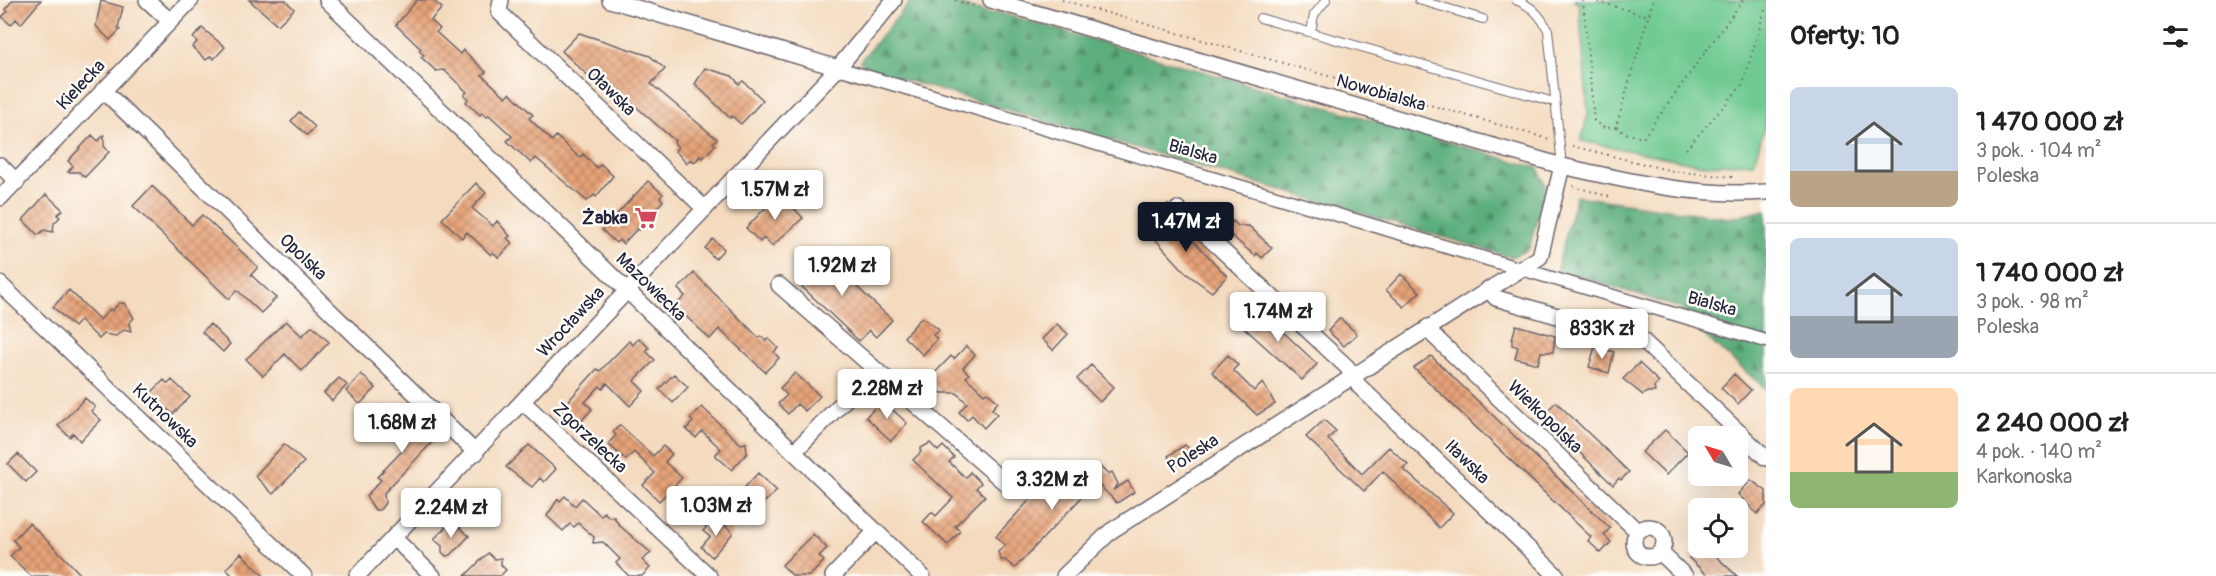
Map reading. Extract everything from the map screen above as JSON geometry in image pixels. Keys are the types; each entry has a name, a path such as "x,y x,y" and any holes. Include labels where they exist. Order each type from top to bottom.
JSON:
{"street":[{"path":"147,0 170,21"},
{"name":"Kielecka","path":"0,198 191,0"},
{"name":"Mazowiecka","path":"327,0 922,576"},
{"name":"Oławska","path":"501,0 499,12 705,209"},
{"name":"Bialska","path":"610,0 1766,340"},
{"name":"Wrocławska","path":"357,576 476,453 838,68 894,0"},
{"name":"Nowobialska","path":"987,4 1562,166 1652,187 1707,194 1766,192"},
{"name":"Opolska","path":"103,90 476,453"},
{"path":"0,165 17,182"},
{"name":"Poleska","path":"1064,576 1111,531 1540,257 1562,166"},
{"path":"1178,209 1347,367 1352,375"},
{"name":"Kutnowska","path":"0,284 304,576"},
{"path":"779,285 1012,489"},
{"path":"1488,289 1496,298 1643,341 1766,458"},
{"name":"Wielkopolska","path":"1428,327 1442,345 1638,532"},
{"path":"795,451 875,369"},
{"name":"Iławska","path":"1352,375 1359,386 1557,576"},
{"name":"Zgorzelecka","path":"523,402 709,576"},
{"path":"1647,527 1657,529 1664,538 1661,553 1648,558 1639,554 1635,546 1638,532 1647,527"},
{"path":"833,576 876,531"},
{"path":"394,538 433,576"},
{"path":"1661,553 1685,576"}],"lane":[{"path":"1311,32 1314,15 1326,0"},
{"path":"1419,0 1483,19"},
{"path":"1516,0 1530,6 1541,17 1548,30 1562,166"},
{"path":"1260,18 1554,102"}],"path":[{"path":"955,0 987,4"},
{"path":"1062,0 1559,142 1672,171 1736,177"},
{"path":"1583,0 1594,121 1604,128 1616,127 1625,133 1643,138 1743,0"},
{"path":"1592,0 1648,16"},
{"path":"1616,127 1653,0"},
{"path":"1686,149 1743,84 1766,6"},
{"path":"1570,185 1610,197"}],"green space":[{"path":"912,0 946,0 992,15 997,12 1538,168 1546,186 1529,249 1511,257 864,68 860,61"},
{"path":"1573,0 1766,0 1766,121 1754,163 1703,165 1581,141 1588,113 1579,5"},
{"path":"1576,196 1729,218 1766,210 1766,389 1707,338 1680,308 1557,269"}],"building":[{"path":"13,0 41,0 21,24 16,19 11,25 2,17 8,11 5,9"},
{"path":"249,0 285,0 294,9 278,25"},
{"path":"417,0 433,0 442,8 431,20 440,29 436,32 460,54 463,50 486,72 482,75 506,97 510,93 533,115 529,118 552,141 556,136 580,158 583,154 597,168 601,164 613,176 596,197 594,195 587,201 536,158 531,163 507,141 512,136 489,115 487,117 482,113 480,115 466,102 468,99 464,95 467,92 444,70 436,71 421,57 424,55 419,51 421,49 396,25"},
{"path":"101,1 123,7 118,28 120,30 110,40 96,26"},
{"path":"202,28 225,47 214,59 211,56 206,60 192,47 197,42 193,38"},
{"path":"579,33 650,56 665,69 651,84 717,139 713,143 715,145 703,158 700,156 695,162 691,160 687,163 675,151 678,147 675,141 632,103 625,111 562,51"},
{"path":"705,68 732,76 739,84 743,81 763,100 741,124 732,116 730,118 695,84"},
{"path":"299,112 315,127 307,135 291,121"},
{"path":"92,135 98,141 104,135 104,146 109,152 85,177 79,172 68,172 73,166 68,161"},
{"path":"648,181 663,194 660,197 663,201 639,230 637,229 623,244 619,240 616,243 602,230"},
{"path":"476,183 486,193 472,208 493,226 497,221 510,236 507,238 512,243 499,258 493,252 491,255 467,232 462,238 442,219"},
{"path":"152,186 192,225 202,215 258,267 251,275 276,298 261,313 237,290 229,299 133,206"},
{"path":"780,193 803,218 772,246 764,238 760,242 746,228"},
{"path":"46,194 63,210 57,215 60,217 54,223 53,232 44,230 38,235 23,220"},
{"path":"1168,204 1160,232 1173,224 1181,228 1227,276 1212,292 1187,274 1145,228"},
{"path":"1233,221 1238,226 1249,226 1272,248 1262,258 1257,253 1255,256 1225,230"},
{"path":"713,239 724,249 715,259 705,248"},
{"path":"817,249 892,320 876,337 869,330 859,341 797,282 807,272 801,266"},
{"path":"694,273 759,338 761,336 766,341 768,338 778,348 774,352 779,358 765,372 719,329 710,339 675,306 685,296 678,289"},
{"path":"1401,274 1420,292 1404,307 1386,290"},
{"path":"69,290 100,320 110,309 112,311 119,303 124,303 134,318 129,323 131,332 124,330 116,336 104,334 99,339 80,320 74,327 53,307"},
{"path":"1256,306 1317,364 1302,380 1239,323"},
{"path":"922,317 939,330 933,335 937,339 923,355 904,337"},
{"path":"1340,318 1357,334 1344,346 1328,331"},
{"path":"286,321 302,336 312,326 329,342 302,371 285,354 263,376 246,359"},
{"path":"210,324 230,344 223,352 202,332"},
{"path":"1057,324 1068,334 1053,350 1042,339"},
{"path":"1516,325 1555,336 1553,352 1541,352 1538,364 1515,358 1518,347 1512,345 1512,339"},
{"path":"639,338 649,348 646,351 655,360 634,381 644,391 630,406 607,383 603,389 600,386 585,402 592,409 576,427 568,422 561,413 571,398 597,369 600,371 629,341 633,345"},
{"path":"966,346 975,355 963,368 969,374 966,377 984,394 987,392 998,402 992,409 997,414 984,428 972,415 967,420 959,412 967,403 957,393 941,393 930,378 951,356 954,359"},
{"path":"1595,347 1614,352 1609,373 1589,367"},
{"path":"1228,355 1238,365 1233,370 1254,391 1263,383 1275,404 1257,415 1212,372"},
{"path":"1431,356 1610,528 1604,535 1611,542 1601,553 1588,541 1591,537 1414,368"},
{"path":"1639,363 1659,382 1654,387 1655,392 1647,392 1643,395 1623,379"},
{"path":"1091,365 1114,387 1100,402 1077,379"},
{"path":"795,373 820,396 805,411 797,404 788,414 778,404 787,395 780,388"},
{"path":"361,374 376,388 360,404 346,391"},
{"path":"674,374 688,387 673,403 659,389"},
{"path":"1734,374 1751,390 1738,404 1721,388"},
{"path":"339,378 347,385 332,401 324,393"},
{"path":"164,380 168,384 172,380 190,397 173,414 161,404 158,407 147,397"},
{"path":"85,398 95,407 91,411 101,420 80,441 73,433 70,437 58,426"},
{"path":"882,400 907,423 891,441 866,417"},
{"path":"1556,402 1629,472 1621,480 1619,478 1613,485 1542,416"},
{"path":"702,407 741,444 746,443 747,453 732,470 715,455 721,449 702,431 696,438 686,429 693,422 690,419"},
{"path":"407,408 437,437 384,493 385,503 380,510 375,510 366,496 381,480 377,477 404,449 400,445 404,441 389,426"},
{"path":"1324,420 1336,431 1328,439 1362,474 1389,447 1408,465 1403,469 1453,513 1439,528 1383,471 1364,491 1306,437"},
{"path":"620,425 653,456 663,446 672,454 665,462 682,478 659,501 643,485 655,473 634,452 626,460 608,444 616,435 613,432"},
{"path":"1665,430 1688,452 1666,475 1642,452"},
{"path":"930,443 938,451 943,446 954,457 949,462 966,478 970,472 981,483 976,488 985,496 955,526 960,531 948,545 923,522 932,512 936,516 953,498 913,460 921,452 921,448"},
{"path":"284,444 304,462 273,494 255,476"},
{"path":"529,445 556,469 544,482 540,478 532,487 506,467"},
{"path":"1185,445 1195,454 1175,467 1168,456"},
{"path":"18,454 36,472 26,482 8,464"},
{"path":"1097,464 1108,474 1112,472 1118,484 1113,490 1128,481 1134,492 1117,503 1096,482 1015,568 1005,560 1001,560 998,552 1005,545 996,536 1056,472 1065,481 1071,475 1079,483"},
{"path":"758,473 777,491 762,504 745,487"},
{"path":"1751,480 1766,491 1766,505 1757,514 1748,505 1748,498 1742,498 1738,494 1748,486"},
{"path":"565,496 575,506 582,498 601,516 604,512 609,517 614,517 619,525 651,553 642,560 650,568 642,576 629,576 616,563 620,559 603,542 593,543 594,537 578,523 574,527 570,524 563,531 547,516 558,499 560,501"},
{"path":"716,517 733,533 712,557 701,547 710,537 703,531"},
{"path":"452,521 469,536 451,555 446,556 442,552 442,546 434,539"},
{"path":"29,523 82,576 31,576 10,556 19,547 13,540"},
{"path":"813,534 827,548 819,556 824,561 810,576 793,576 782,565"},
{"path":"241,553 264,576 233,576 226,569"},
{"path":"488,553 494,559 501,558 501,565 506,570 500,576 465,576"},
{"path":"1689,558 1718,558 1737,576 1708,576"}],"place":[{"name":"Żabka","path":"646,218"}]}
